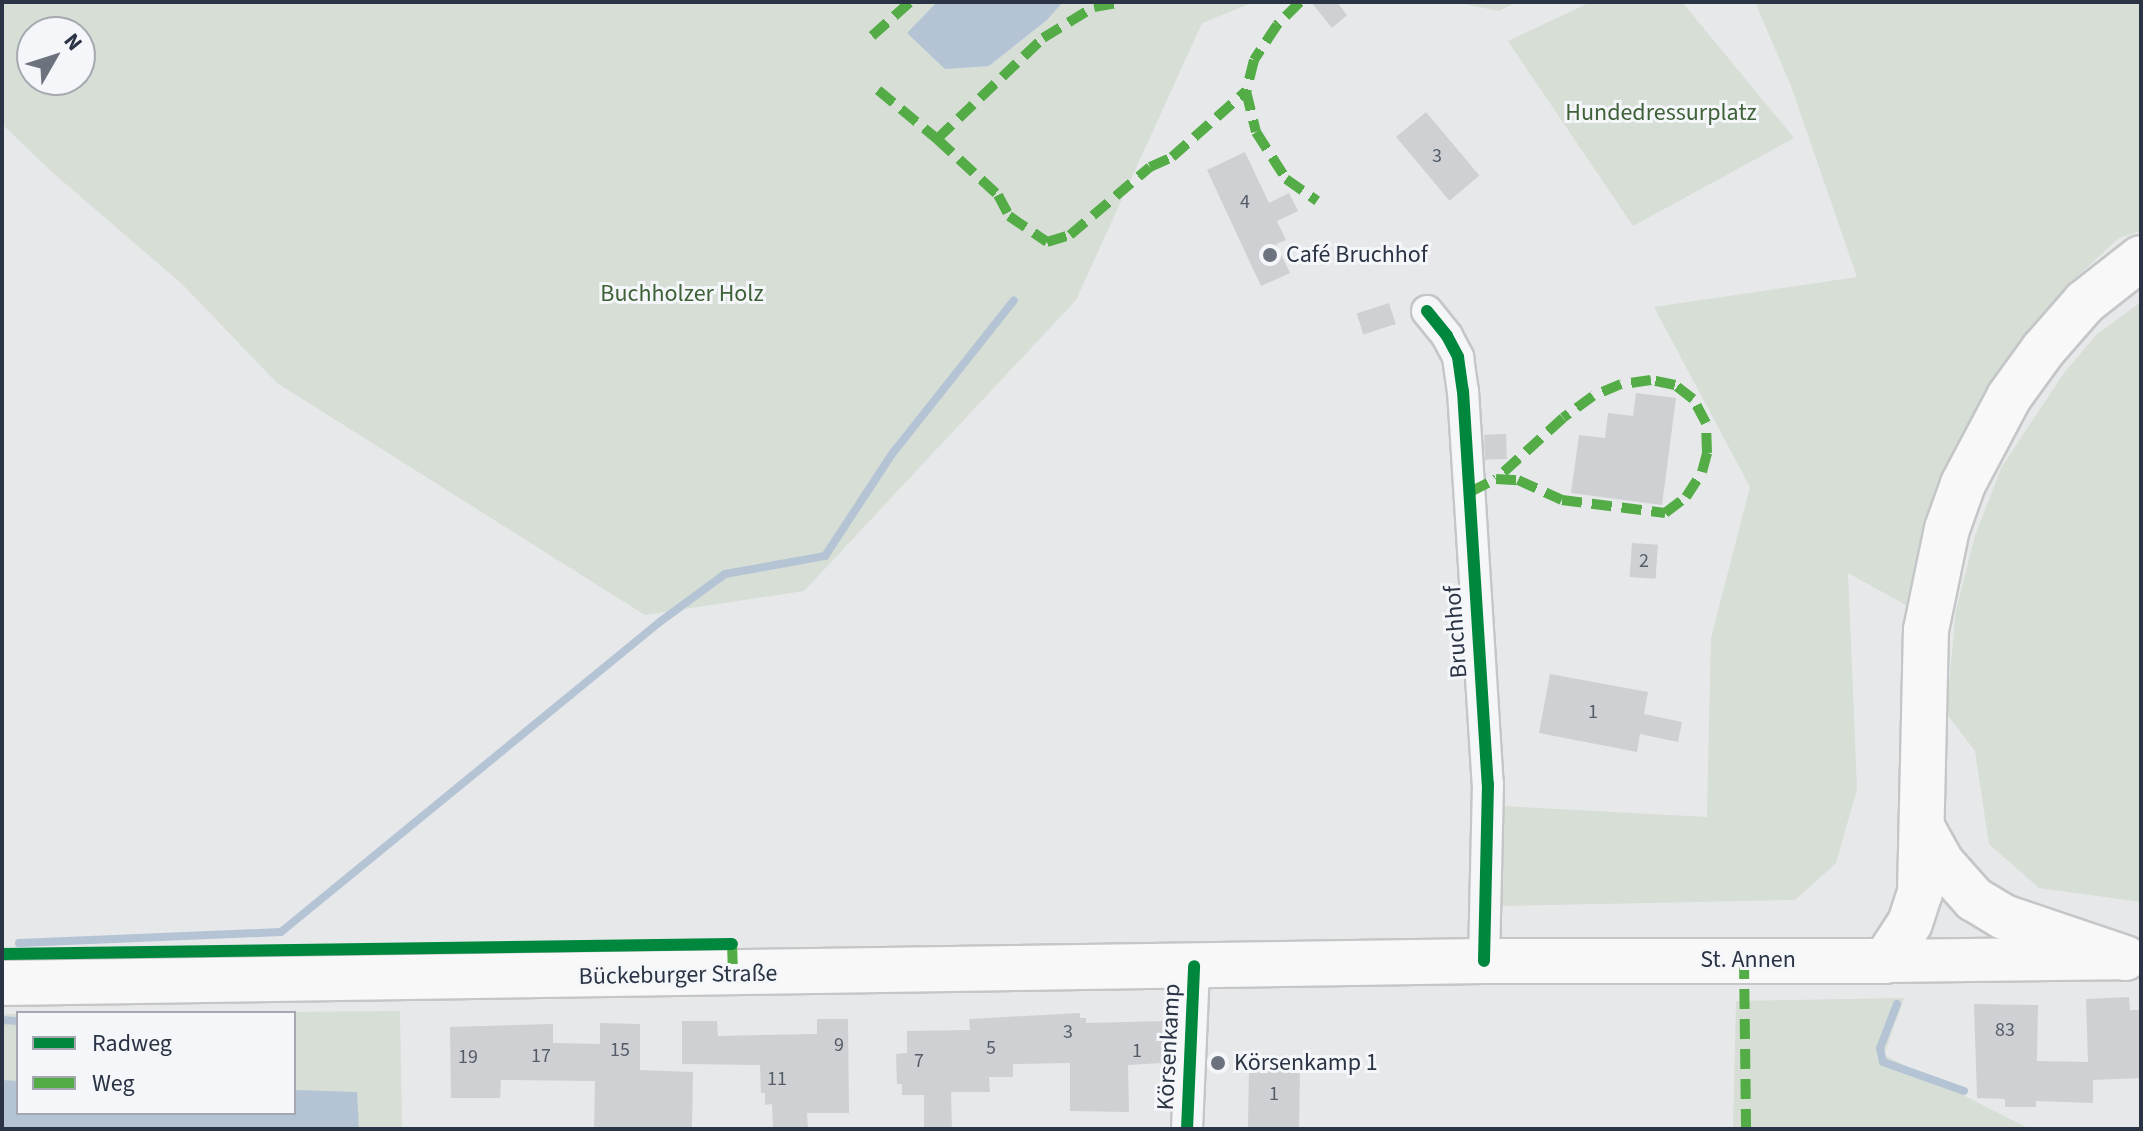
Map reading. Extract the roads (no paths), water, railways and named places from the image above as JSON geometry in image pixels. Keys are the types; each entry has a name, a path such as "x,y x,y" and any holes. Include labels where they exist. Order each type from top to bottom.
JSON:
{"main road":[{"path":"1885,961 1910,923 1920,893 1926,630 1947,529 1963,484 2009,397 2043,350 2085,302 2141,258"},
{"path":"1923,829 1941,862 1974,899 2004,917 2133,958"},
{"name":"St. Annen","path":"1354,963 2133,958"},
{"name":"Bückeburger Straße","path":"2,983 1354,963"}],"street":[{"name":"Bruchhof","path":"1427,311 1447,336 1458,357 1463,391 1488,784 1484,961"},
{"name":"Körsenkamp","path":"1187,1129 1194,966"}],"water":[{"path":"937,2 1063,2 1047,20 989,66 945,69 907,33"},
{"path":"2,1080 16,1081 16,1115 296,1115 296,1090 357,1092 359,1129 2,1129"}],"waterway":[{"path":"19,943 281,932 661,621 725,574 825,556 892,454 1014,300"},
{"path":"1897,1004 1880,1048 1883,1062 1964,1091"},
{"path":"2,1020 16,1021"}],"place":[{"name":"Café Bruchhof","path":"1270,255"},
{"name":"Körsenkamp 1","path":"1218,1063"}],"park label":[{"name":"Hundedressurplatz","path":"1661,113"},
{"name":"Buchholzer Holz","path":"682,294"}]}
